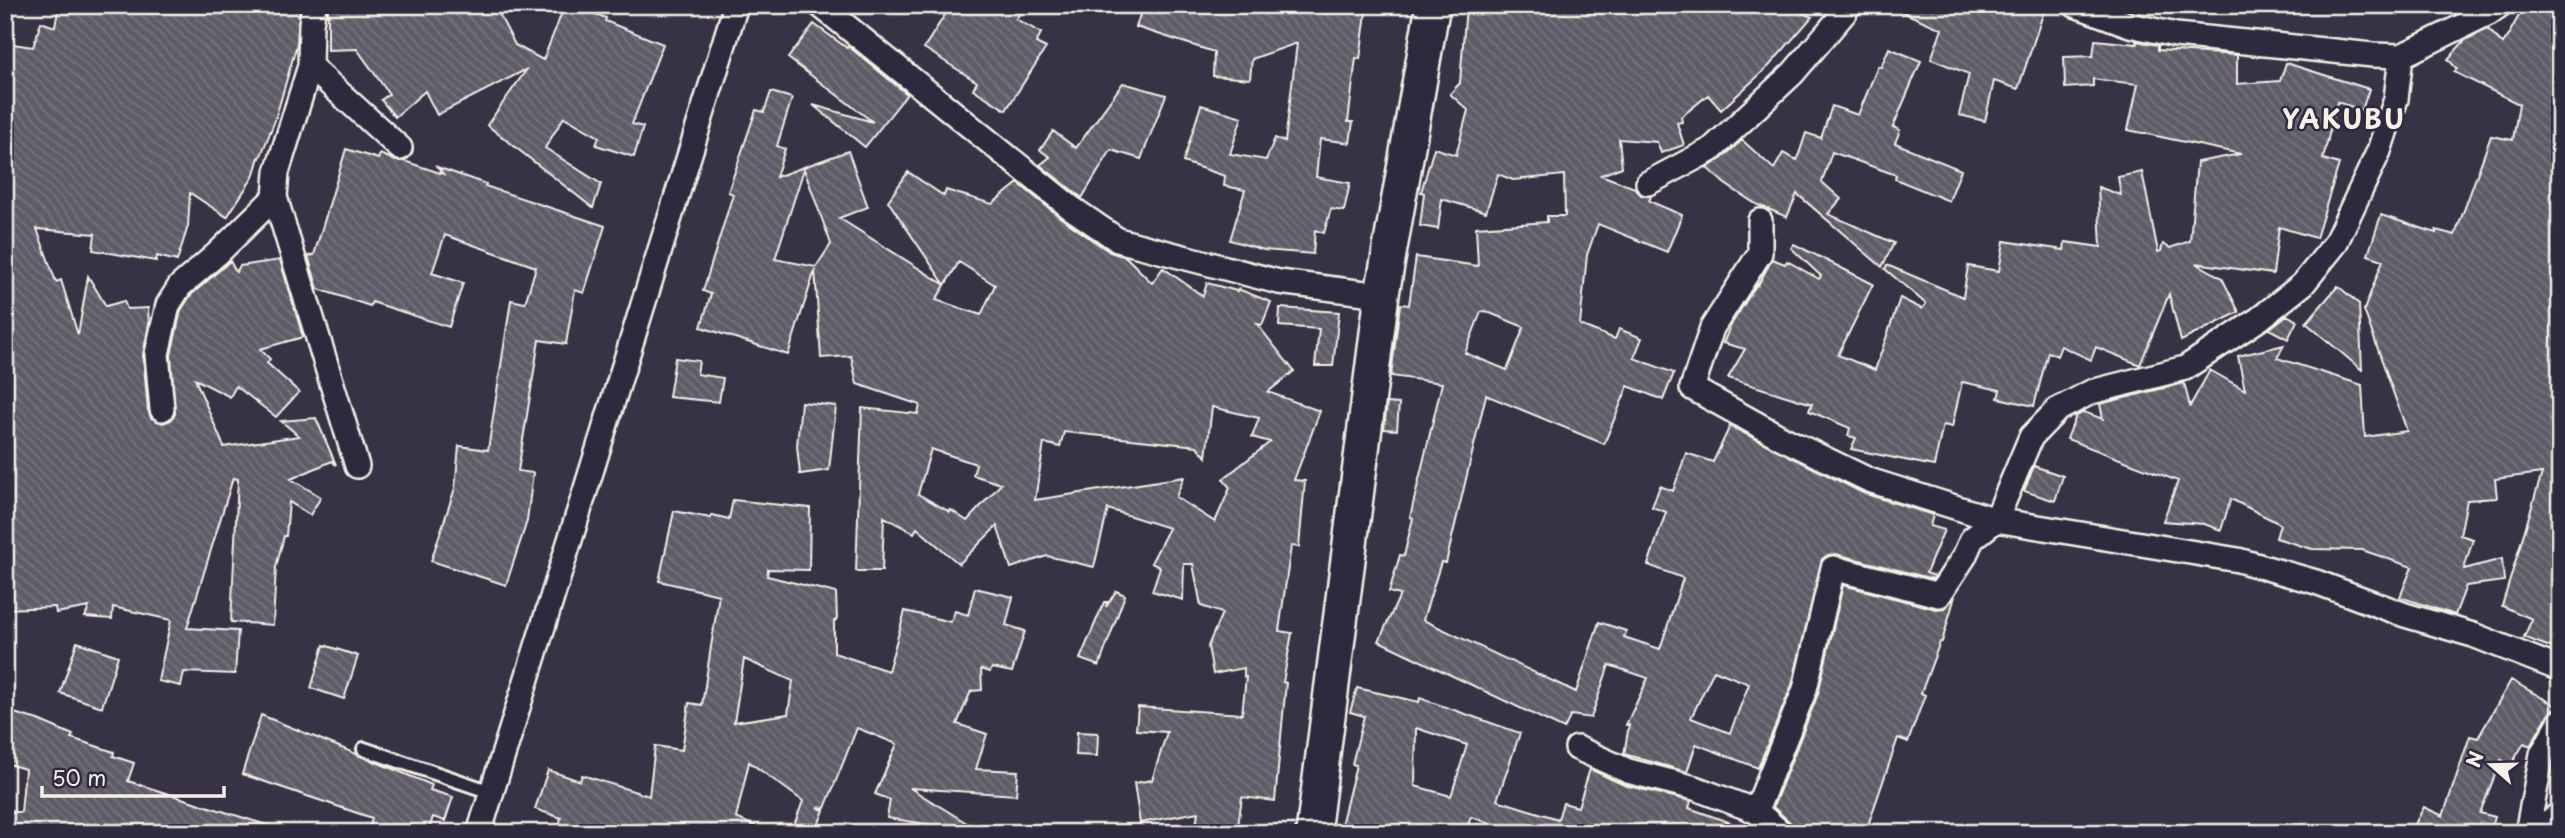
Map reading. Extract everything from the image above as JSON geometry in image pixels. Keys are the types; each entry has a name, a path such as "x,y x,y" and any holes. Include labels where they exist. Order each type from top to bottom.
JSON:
{"street":[{"path":"314,5 310,66 277,172 275,197 357,466"},
{"path":"479,833 736,5"},
{"path":"820,5 1070,207 1118,240 1279,282 1364,293"},
{"path":"1300,833 1364,293 1415,5"},
{"path":"1313,833 1381,294 1433,5"},
{"path":"1648,183 1712,149 1793,73 1848,5"},
{"path":"2075,5 2130,25 2176,35 2400,56 2489,13 2500,5"},
{"path":"1756,811 1805,689 1833,568 1939,595 1964,557 1972,539 1996,520 2031,437 2057,410 2091,392 2185,368 2259,319 2303,284 2335,244 2379,151 2396,99 2400,56"},
{"path":"310,66 400,148"},
{"path":"162,409 157,354 168,305 180,286 275,197"},
{"path":"1760,221 1760,253 1712,328 1692,388 1782,438 1869,480 1996,520 2238,561 2316,582 2405,615 2473,635 2560,669"},
{"path":"2527,833 2542,754 2560,722"},
{"path":"1577,748 1628,771 1695,788 1756,811 1781,833"},
{"path":"2533,833 2560,814"}],"lane":[{"path":"364,749 491,792"}],"building":[{"path":"59,5 300,5 297,44 275,120 253,177 227,217 190,193 188,226 177,261 157,256 156,261 93,250 95,234 37,229 56,282 61,280 78,335 88,276 106,306 124,301 127,309 148,308 149,324 143,355 148,410 151,418 163,423 171,420 175,414 171,355 181,310 191,295 230,261 236,272 240,266 280,260 303,337 260,349 270,359 267,363 299,392 276,417 236,386 230,397 195,379 224,447 299,436 281,421 316,418 336,465 332,461 291,479 321,497 310,515 289,502 286,536 276,567 273,625 231,622 238,479 233,478 187,628 238,631 235,674 184,672 181,686 158,681 171,620 113,607 112,619 85,617 89,607 56,613 55,607 5,609 5,43 33,47 41,22 55,27"},
{"path":"328,5 505,5 500,16 515,45 543,60 565,5 574,5 606,18 605,21 663,44 632,124 643,127 634,157 596,145 599,137 564,117 545,148 601,184 593,208 487,125 527,69 437,115 425,91 395,117 381,100 389,94 357,49 328,50"},
{"path":"951,5 1025,5 1016,19 1041,33 1036,43 1046,48 1006,110 973,89 977,82 924,48"},
{"path":"1143,5 1367,5 1360,59 1356,58 1348,122 1353,122 1350,143 1320,139 1316,177 1350,183 1344,211 1331,209 1324,233 1315,230 1313,254 1264,250 1230,240 1245,190 1224,186 1225,176 1183,162 1201,105 1242,117 1230,154 1266,160 1275,138 1285,142 1297,43 1252,59 1250,79 1213,76 1214,52 1136,27"},
{"path":"1466,5 1783,5 1812,17 1769,66 1721,110 1708,95 1681,117 1682,122 1677,123 1684,145 1661,153 1657,142 1619,139 1622,167 1601,175 1635,188 1641,195 1651,196 1649,201 1682,215 1667,252 1598,224 1587,255 1580,325 1615,339 1619,329 1642,338 1634,358 1674,373 1663,400 1628,386 1604,444 1486,395 1446,563 1441,562 1423,620 1576,692 1599,622 1626,631 1624,637 1660,649 1683,578 1648,565 1666,512 1652,507 1660,486 1673,491 1686,453 1713,462 1730,426 1863,493 1933,515 1930,526 1944,530 1926,573 1935,576 1933,579 1836,554 1822,559 1792,685 1758,768 1696,744 1687,772 1624,754 1629,725 1626,725 1648,678 1609,665 1591,718 1571,715 1564,729 1379,641 1400,595 1389,592 1400,555 1404,556 1413,518 1410,517 1442,383 1391,376 1400,304 1409,305 1416,257 1478,266 1476,227 1547,222 1547,216 1565,216 1564,175 1513,180 1498,174 1486,212 1442,199 1438,229 1420,226 1424,193 1421,192 1434,148 1456,155 1468,110 1450,94 1460,83","holes":["1485,311 1524,327 1507,370 1465,353 1481,312","1714,670 1749,684 1730,733 1691,718"]},
{"path":"1886,5 2046,5 2018,89 1994,81 1985,121 1959,115 1969,74 1931,59 1942,29"},
{"path":"2525,5 2560,5 2560,126 2551,148 2560,151 2560,651 2524,637 2532,619 2502,606 2542,473 2495,479 2497,498 2467,500 2460,535 2473,539 2464,569 2502,559 2504,581 2466,586 2455,615 2400,597 2412,567 2362,550 2312,549 2276,538 2280,524 2231,499 2221,530 2204,524 2163,521 2178,481 2067,439 2076,416 2084,412 2103,419 2100,404 2184,383 2190,406 2210,370 2245,390 2238,356 2284,345 2277,358 2362,385 2365,437 2407,431 2364,310 2383,260 2368,255 2381,215 2436,233 2436,230 2455,235 2491,136 2513,140 2519,104 2454,72 2457,69 2448,59 2465,40 2488,29 2503,44"},
{"path":"814,24 847,48 848,46 907,94 865,147 813,105 873,122 788,58"},
{"path":"2095,40 2137,44 2136,41 2158,45 2158,50 2237,55 2237,84 2280,81 2286,63 2369,89 2362,110 2337,102 2323,159 2339,164 2316,238 2279,227 2273,274 2196,263 2222,278 2239,312 2181,341 2169,294 2140,365 2096,347 2091,360 2061,346 2057,356 2048,352 2034,406 1998,398 2000,390 1962,382 1952,427 1943,425 1934,466 1851,449 1856,438 1848,436 1850,428 1809,411 1812,404 1728,378 1745,349 1723,343 1732,323 1772,259 1785,264 1787,261 1819,279 1821,276 1791,248 1794,244 1873,284 1838,355 1875,370 1900,298 1922,309 1926,304 1885,269 1887,265 1963,297 1968,266 1999,271 2004,241 2064,250 2065,242 2101,247 2098,187 2121,195 2118,177 2142,172 2158,252 2163,244 2170,248 2190,241 2197,162 2241,154 2128,130 2138,84 2093,79 2093,86 2065,88 2064,57 2093,56"},
{"path":"1889,48 1921,61 1893,127 1900,130 1895,143 1961,170 1949,201 1895,179 1896,175 1832,152 1822,182 1841,199 1828,214 1894,243 1882,267 1797,194 1787,217 1756,204 1725,184 1707,168 1742,140 1774,169 1783,153 1797,160 1806,133 1821,138 1832,106 1858,115 1878,66 1881,67"},
{"path":"1123,83 1166,95 1141,159 1111,150 1082,198 1040,165 1050,157 1040,150 1053,131 1076,148"},
{"path":"771,92 792,98 777,146 785,149 776,177 848,151 868,207 839,218 945,285 888,201 908,172 944,196 946,190 992,204 1018,183 1061,218 1110,252 1126,257 1152,283 1163,268 1203,296 1207,283 1237,291 1238,289 1271,302 1262,325 1257,324 1294,371 1268,392 1320,411 1294,480 1305,481 1299,547 1291,546 1279,631 1292,633 1283,682 1286,683 1275,801 1242,797 1237,833 1195,833 1198,812 1140,823 1134,783 1152,780 1167,732 1136,730 1138,707 1242,714 1246,677 1244,668 1213,674 1208,646 1222,613 1201,606 1193,564 1184,564 1183,600 1152,591 1160,567 1151,563 1169,528 1108,509 1094,567 1047,556 1011,568 997,526 959,564 917,528 914,533 884,517 882,571 856,571 862,408 918,414 920,405 857,384 851,356 821,358 815,270 788,355 701,327 711,294 703,291 733,194 728,192 756,110 764,112","holes":["804,169 831,244 816,267 775,259","959,262 995,285 981,315 936,300","1212,407 1259,418 1252,437 1270,442 1223,479 1230,488 1215,522 1176,497 1184,477 1035,500 1044,443 1060,447 1064,432 1197,446 1206,457","931,449 976,464 973,475 1001,484 967,521 918,494"]},
{"path":"346,149 378,159 380,154 443,174 437,167 605,226 584,293 575,290 566,344 539,340 518,471 533,473 527,521 506,585 431,561 455,488 459,446 488,450 511,300 525,303 536,267 445,235 432,273 463,283 449,327 372,302 370,306 318,289 308,256 314,255"},
{"path":"2338,286 2359,304 2362,370 2306,323"},
{"path":"1280,308 1339,312 1333,366 1315,366 1319,329 1279,326"},
{"path":"2287,315 2297,321 2288,339 2269,329"},
{"path":"675,358 699,361 697,374 723,378 719,402 669,397"},
{"path":"801,402 836,406 829,470 800,474 797,446"},
{"path":"1387,403 1399,404 1397,430 1384,429"},
{"path":"2034,466 2063,476 2055,501 2024,491"},
{"path":"733,500 810,508 809,570 768,569 767,576 836,593 834,653 888,671 905,611 951,622 955,611 968,615 975,588 1013,597 1006,625 1025,631 1012,672 992,668 990,672 981,669 982,690 971,691 957,724 987,734 976,769 1018,771 1016,795 910,788 983,833 887,818 890,800 875,794 897,744 857,728 825,808 817,807 824,810 815,833 791,833 803,801 749,762 736,818 771,833 557,833 561,818 535,809 548,770 580,781 582,775 649,796 655,746 682,750 689,703 702,705 719,595 659,581 674,511 729,519","holes":["744,659 793,681 788,714 734,722"]},
{"path":"1843,585 1936,609 1945,608 1955,596 1942,642 1921,693 1925,695 1908,742 1898,738 1866,831 1853,823 1843,833 1795,833 1791,823 1773,807 1818,694"},
{"path":"1116,591 1125,595 1099,666 1080,659 1104,602 1107,602 1106,607"},
{"path":"77,642 118,656 102,707 60,693"},
{"path":"324,645 358,656 344,699 311,688"},
{"path":"2511,680 2560,708 2548,715 2530,746 2524,743 2511,765 2501,760 2480,813 2495,817 2490,833 2410,833 2424,807 2443,816 2470,736 2478,738"},
{"path":"1357,688 1419,702 1420,698 1520,733 1497,800 1558,819 1563,803 1578,807 1590,769 1624,785 1691,801 1689,808 1751,830 1750,833 1661,833 1627,824 1626,833 1520,833 1471,817 1465,833 1339,833 1356,765 1352,764 1364,716 1350,712","holes":["1416,728 1467,745 1451,796 1415,786"]},
{"path":"14,713 38,720 73,735 71,738 114,752 113,756 134,763 128,781 276,828 275,833 5,833 5,812 21,812 25,769 5,763 5,722 11,723"},
{"path":"261,715 432,785 430,790 453,797 445,821 433,817 428,833 368,833 372,818 242,774"},
{"path":"1077,732 1098,733 1097,756 1076,755"}],"district":[{"name":"YAKUBU","path":"2344,120"}]}
